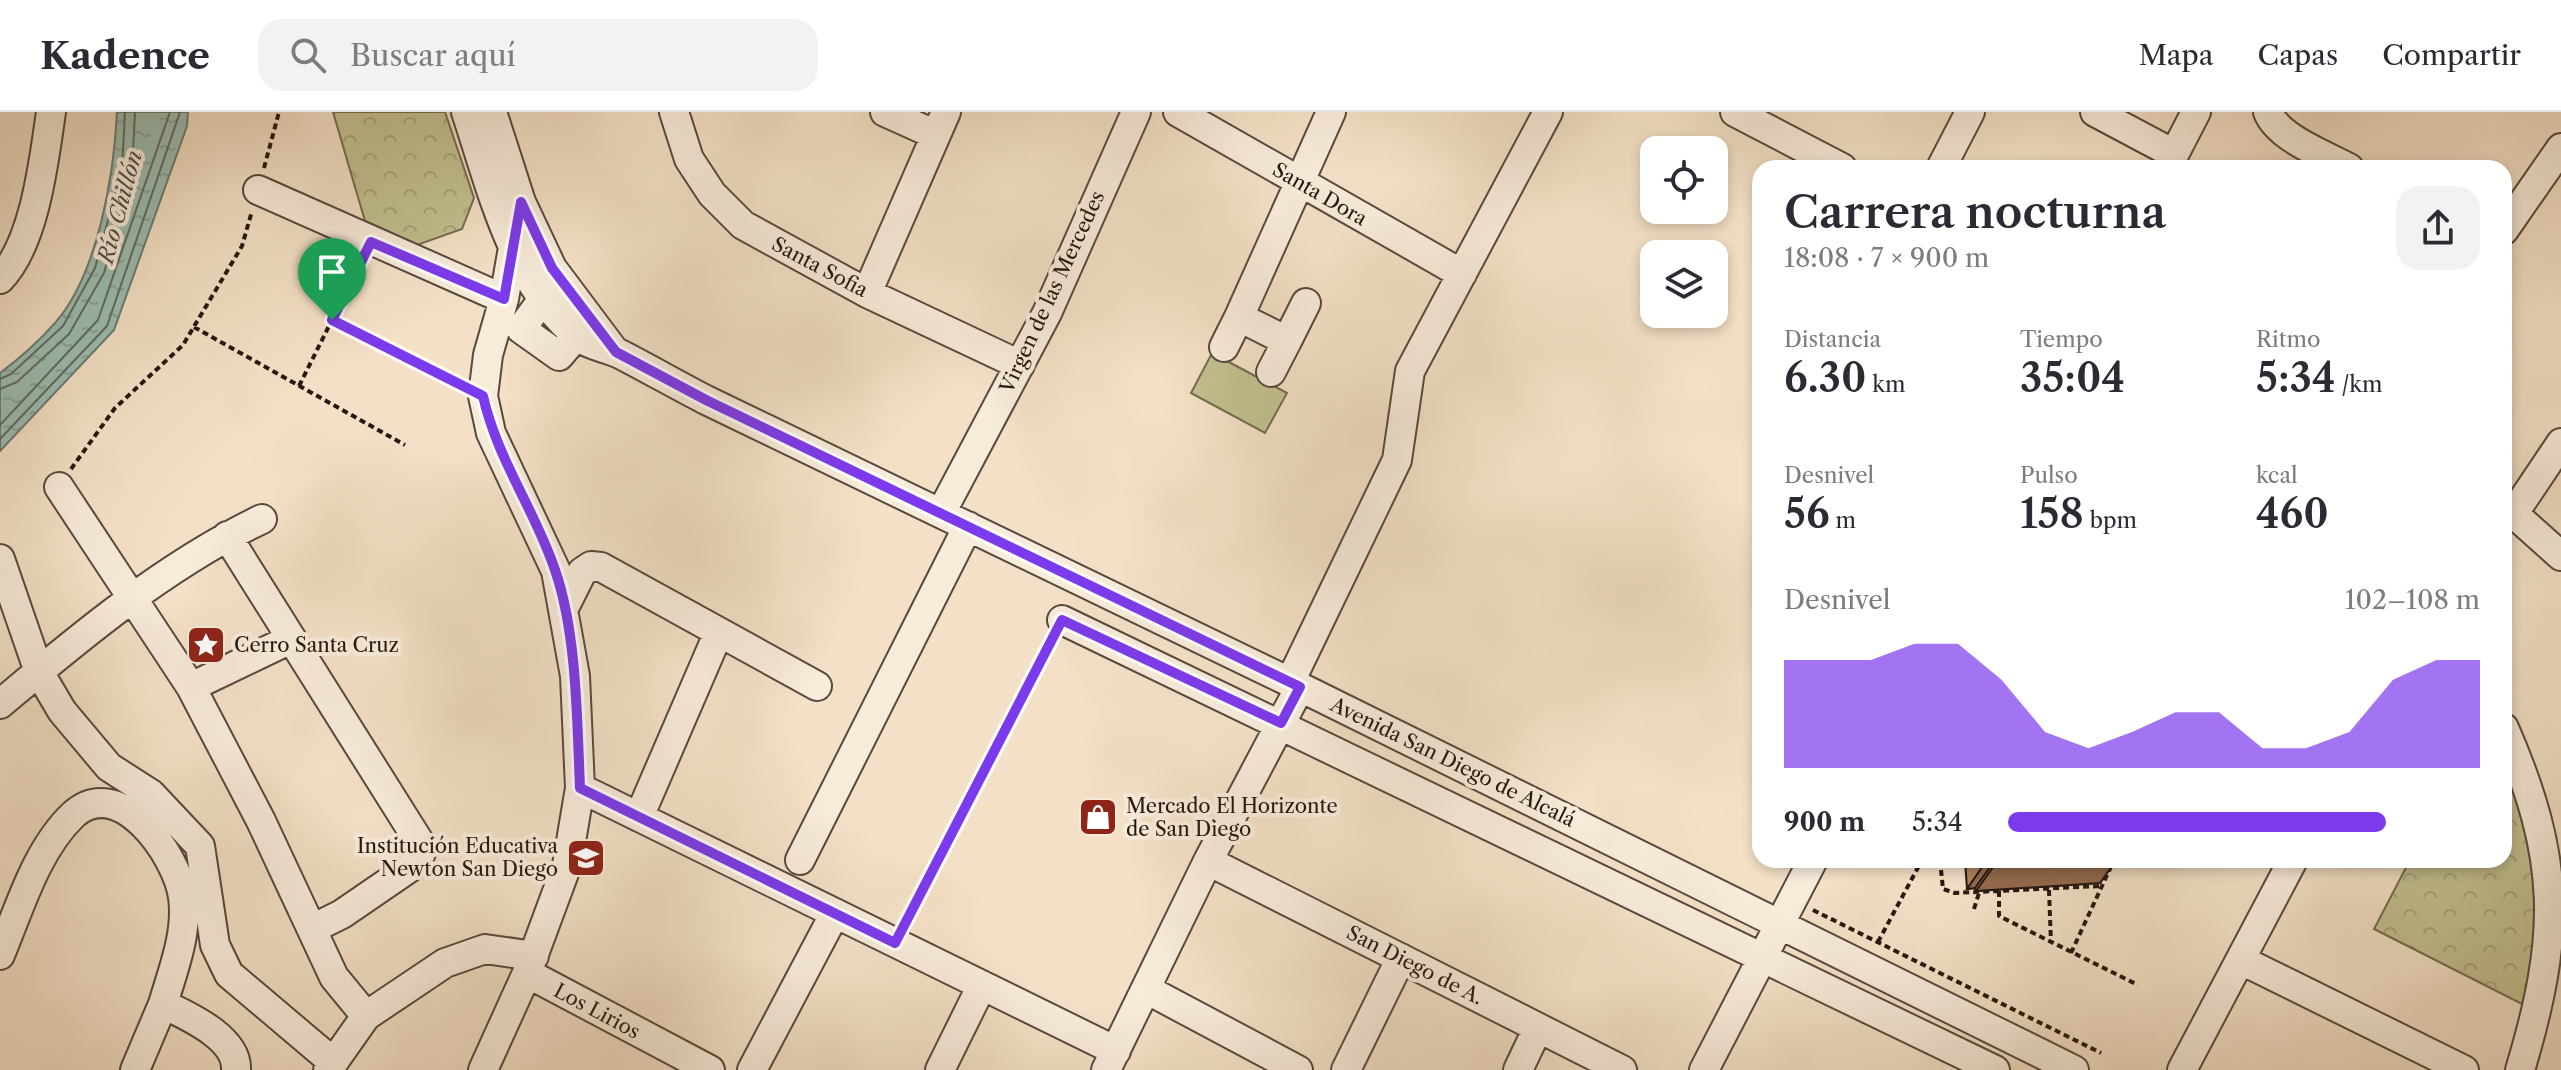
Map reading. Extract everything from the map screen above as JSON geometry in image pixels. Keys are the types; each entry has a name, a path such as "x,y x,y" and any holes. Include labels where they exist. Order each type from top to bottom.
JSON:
{"street":[{"path":"0,279 17,251 29,219 40,181 51,112"},
{"name":"Avenida San Diego de Alcalá","path":"466,112 513,243 552,313 577,335 1295,684 2074,1070"},
{"name":"Avenida San Diego de Alcalá","path":"492,112 521,202 552,268 616,352"},
{"name":"Santa Sofia","path":"674,112 689,159 712,194 743,225 867,293 1020,365"},
{"path":"867,293 941,124 885,112"},
{"name":"Virgen de las Mercedes","path":"941,513 1047,313 1136,112"},
{"name":"Santa Dora","path":"1178,112 1462,274"},
{"path":"1224,347 1260,276 1331,112"},
{"path":"580,788 982,985 1111,1060 1208,861 1281,723 1295,684 1397,460 1410,371 1548,112"},
{"path":"1735,112 1767,119 1830,160"},
{"path":"1945,160 1970,112"},
{"path":"2095,112 2168,160"},
{"path":"2171,160 2196,112"},
{"path":"2268,112 2272,122 2335,160"},
{"path":"2512,218 2561,148"},
{"path":"258,190 371,242 508,316 559,356 577,335"},
{"path":"483,1070 530,964 567,865 580,788 575,676 556,571 491,433 483,396 488,355 508,316 513,243 521,202"},
{"path":"508,316 543,299"},
{"path":"1271,372 1306,303"},
{"path":"1239,317 1287,341"},
{"path":"2512,505 2561,443"},
{"path":"0,559 39,672 62,711 109,767 151,794 200,846 215,945 229,974 330,1066 366,1016 334,977 261,821 191,687 130,600 59,487"},
{"path":"2512,512 2561,556"},
{"path":"0,704 130,600 227,536 262,519"},
{"path":"800,860 968,526"},
{"path":"227,536 414,832 421,853 415,864 342,914 312,929"},
{"path":"563,610 582,572 591,566 601,567 817,686"},
{"name":"Avenida San Diego de Alcalá","path":"1062,620 1995,1070"},
{"path":"639,817 718,634"},
{"path":"1173,672 1190,634"},
{"path":"191,687 291,639"},
{"path":"2512,747 2536,803 2549,847 2557,901 2541,1011 2520,1070"},
{"path":"0,955 11,917 46,850 73,815 94,802 117,806 150,829 173,866 183,897 182,940 163,1004 135,1070"},
{"name":"San Diego de A.","path":"1208,861 1622,1070"},
{"path":"1704,1070 1809,868"},
{"path":"2182,1070 2289,868"},
{"path":"752,1070 835,913"},
{"name":"Los Lirios","path":"366,1016 445,963 485,949 530,964 675,1062 710,1070"},
{"path":"1346,1070 1401,958"},
{"path":"2241,960 2464,1070"},
{"path":"940,1070 982,985"},
{"path":"1146,989 1298,1070"},
{"path":"163,1004 224,1041 237,1060 236,1070"},
{"path":"1518,1070 1538,1028"}],"path":[{"path":"59,487 115,408 183,345 242,246 279,112"},
{"path":"299,386 371,242"},
{"path":"332,320 483,396"},
{"path":"194,327 405,445"},
{"path":"895,943 1062,620"},
{"path":"1878,942 1918,868"},
{"path":"1941,868 1943,889 1955,893 2101,886"},
{"path":"2071,953 2110,868"},
{"path":"2049,889 2051,943"},
{"path":"1999,891 1999,916 2138,985"},
{"path":"1974,909 1979,892"},
{"path":"1812,910 2101,1053"}],"green space":[{"path":"333,112 445,112 474,198 462,229 417,245 365,221"},
{"path":"1212,353 1287,393 1265,433 1191,393"},
{"path":"2512,783 2549,901 2524,1005 2374,929 2406,868 2512,868"}],"water":[{"name":"Río Chillón","path":"117,112 188,112 187,126 114,330 0,451 0,373 29,350 55,323 82,278 101,223 112,165"}],"place":[{"name":"Cerro Santa Cruz","path":"206,645"},
{"name":"Mercado El Horizonte de San Diego","path":"1098,817"},
{"name":"Institución Educativa Newton San Diego","path":"586,858"}],"route":[{"path":"521,202 552,268 616,352 706,400 1300,687 1281,723 1062,620 895,943 580,788 575,676 556,571 491,433 483,396 332,320 371,242 504,299 521,202"}]}
